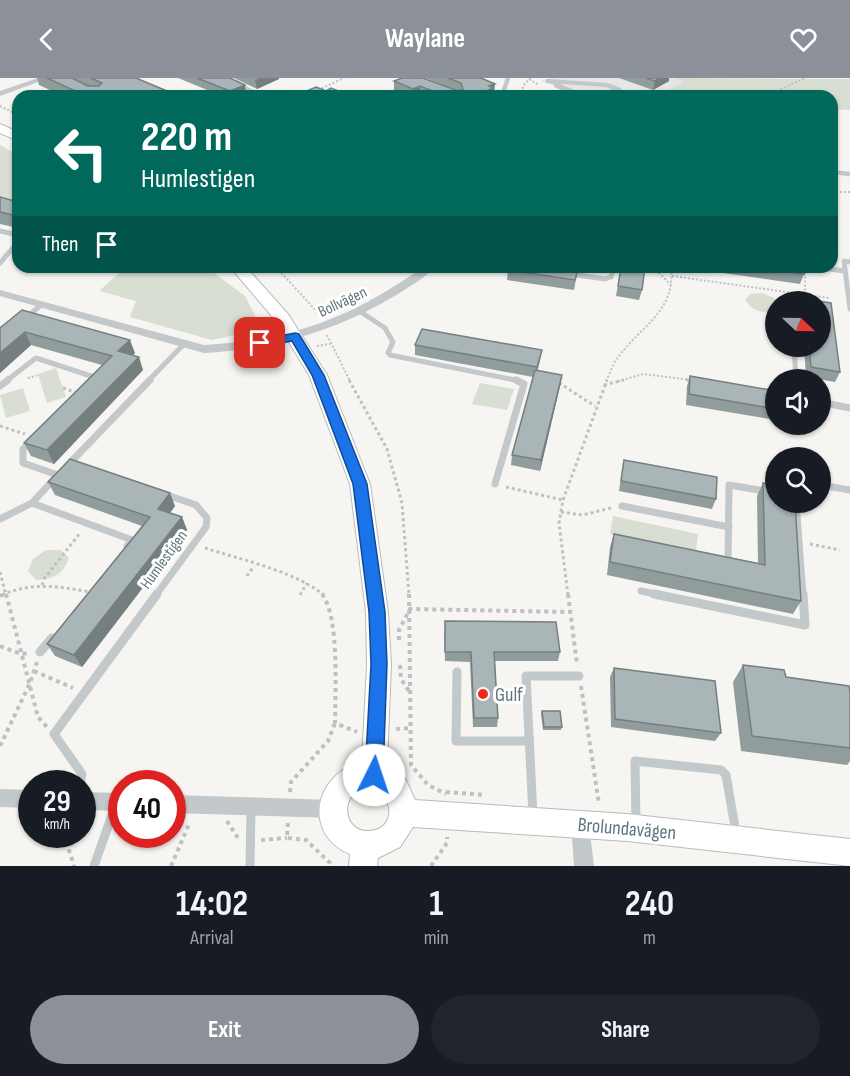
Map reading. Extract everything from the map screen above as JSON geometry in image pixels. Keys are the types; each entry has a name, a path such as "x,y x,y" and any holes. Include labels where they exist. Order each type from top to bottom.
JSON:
{"street":[{"path":"0,94 45,78"},
{"path":"223,78 249,90"},
{"path":"545,79 570,90"},
{"path":"545,79 608,85 618,90"},
{"path":"244,273 295,337 318,375 360,484 377,612 377,732 374,775"},
{"name":"Bollvägen","path":"295,337 362,312 422,273"},
{"path":"0,293 204,349 232,349 295,337"},
{"path":"374,775 386,778 395,786 401,799 403,813 399,826 390,837 364,856 343,836 336,825 333,809 338,794 347,783 359,776 374,775"},
{"path":"0,798 18,799"},
{"path":"186,810 251,807 333,809"},
{"name":"Brolundavägen","path":"403,813 533,819 637,828 850,853"},
{"path":"584,866 591,825"}],"lane":[{"path":"0,263 12,249"},
{"path":"850,262 844,261 850,309"},
{"path":"838,270 845,271"},
{"path":"567,273 605,279 612,277 613,273"},
{"path":"25,319 41,305"},
{"path":"362,312 385,328 393,342 388,353 390,355 518,380 524,384 495,484"},
{"path":"0,519 32,503 184,345"},
{"path":"0,386 36,358 94,377 92,385 82,394"},
{"path":"831,404 850,408"},
{"path":"35,438 23,449 23,463 58,475"},
{"path":"71,462 82,466"},
{"path":"718,563 729,565 729,484 765,491"},
{"path":"831,487 850,490"},
{"name":"Humlestigen","path":"54,734 206,527 207,518 196,505 154,491"},
{"path":"32,503 132,540 118,557"},
{"path":"622,506 729,527"},
{"path":"641,591 805,626 797,513"},
{"path":"40,652 54,635"},
{"path":"457,672 456,741 529,741"},
{"path":"533,819 526,676 579,676"},
{"path":"54,734 79,770"},
{"path":"637,828 636,761 721,770 726,775 737,839"},
{"path":"250,866 251,807"},
{"path":"94,866 108,830"}],"path":[{"path":"319,90 344,78"},
{"path":"522,90 531,78"},
{"path":"779,90 805,78"},
{"path":"659,273 671,285"},
{"path":"591,825 579,676 559,523 562,500 604,385 618,357 665,306 672,273"},
{"path":"805,273 805,291"},
{"path":"672,276 777,291"},
{"path":"604,385 644,374 690,380"},
{"path":"550,381 559,382 595,406"},
{"path":"63,388 82,394"},
{"path":"0,426 35,438"},
{"path":"495,484 562,500"},
{"path":"561,512 582,515 622,506"},
{"path":"42,585 44,579 88,524"},
{"path":"799,542 840,550"},
{"path":"195,544 307,583 324,595 331,613 335,723 352,732 410,728"},
{"path":"247,576 254,566"},
{"path":"0,572 38,717 54,734"},
{"path":"300,595 307,583"},
{"path":"0,596 42,585 89,592"},
{"path":"400,649 399,630 410,609 569,612"},
{"path":"0,646 21,654"},
{"path":"0,746 30,683 40,652"},
{"path":"400,659 401,679 409,691"},
{"path":"34,670 84,693"},
{"path":"186,815 192,818 186,832"},
{"path":"225,819 240,841 286,838"},
{"path":"68,848 74,866"},
{"path":"171,866 179,848"}],"shaded area":[{"path":"551,78 674,78 684,81 669,90 567,90 540,81"},
{"path":"674,78 850,79 850,110 838,109 838,90 669,90 683,81"},
{"path":"0,145 12,152 12,201 0,198"},
{"path":"119,273 214,273 245,296 262,329 212,340 130,317 136,301 99,291"},
{"path":"750,294 765,294 765,312 751,307 745,300"},
{"path":"56,368 66,397 47,403 38,374"},
{"path":"480,383 514,389 507,410 472,404"},
{"path":"23,388 30,411 6,418 0,395"},
{"path":"613,516 698,534 696,553 610,534"},
{"path":"46,550 61,550 69,558 57,575 36,580 28,571 33,559"}],"building":[{"path":"47,78 72,78 88,86 99,86 102,83 91,78 136,78 165,90 73,90"},
{"path":"197,78 230,78 245,85 227,90"},
{"path":"402,78 423,78 455,90 430,90 420,86 413,89 394,81"},
{"path":"448,78 481,78 495,84 489,86 493,88 460,90 463,89 461,83"},
{"path":"0,197 12,200 12,215 0,212"},
{"path":"528,273 577,273 575,280"},
{"path":"620,273 644,273 642,290 618,286"},
{"path":"831,303 840,372 811,367 810,357 831,357"},
{"path":"22,310 130,340 118,351 139,357 47,450 24,443 112,356 25,332 0,353 0,328"},
{"path":"422,329 542,350 537,367 415,345"},
{"path":"535,370 562,375 541,460 512,455"},
{"path":"690,376 765,389 765,407 689,394"},
{"path":"70,459 170,493 158,509 182,517 74,655 47,644 150,517 48,482"},
{"path":"624,460 717,477 716,499 621,481"},
{"path":"763,483 765,483 765,513 796,513 801,601 610,562 614,534 765,565"},
{"name":"Gulf","path":"445,621 556,622 560,652 494,652 498,718 474,718 471,652 445,652"},
{"path":"743,665 784,670 786,677 849,686 850,748 752,736"},
{"path":"614,668 715,681 721,733 615,719"},
{"path":"542,711 560,711 562,727 544,727"}],"place":[{"name":"Gulf","path":"483,694"}],"route":[{"path":"260,343 295,337 318,375 360,484 377,612 378,723 374,775"}]}
